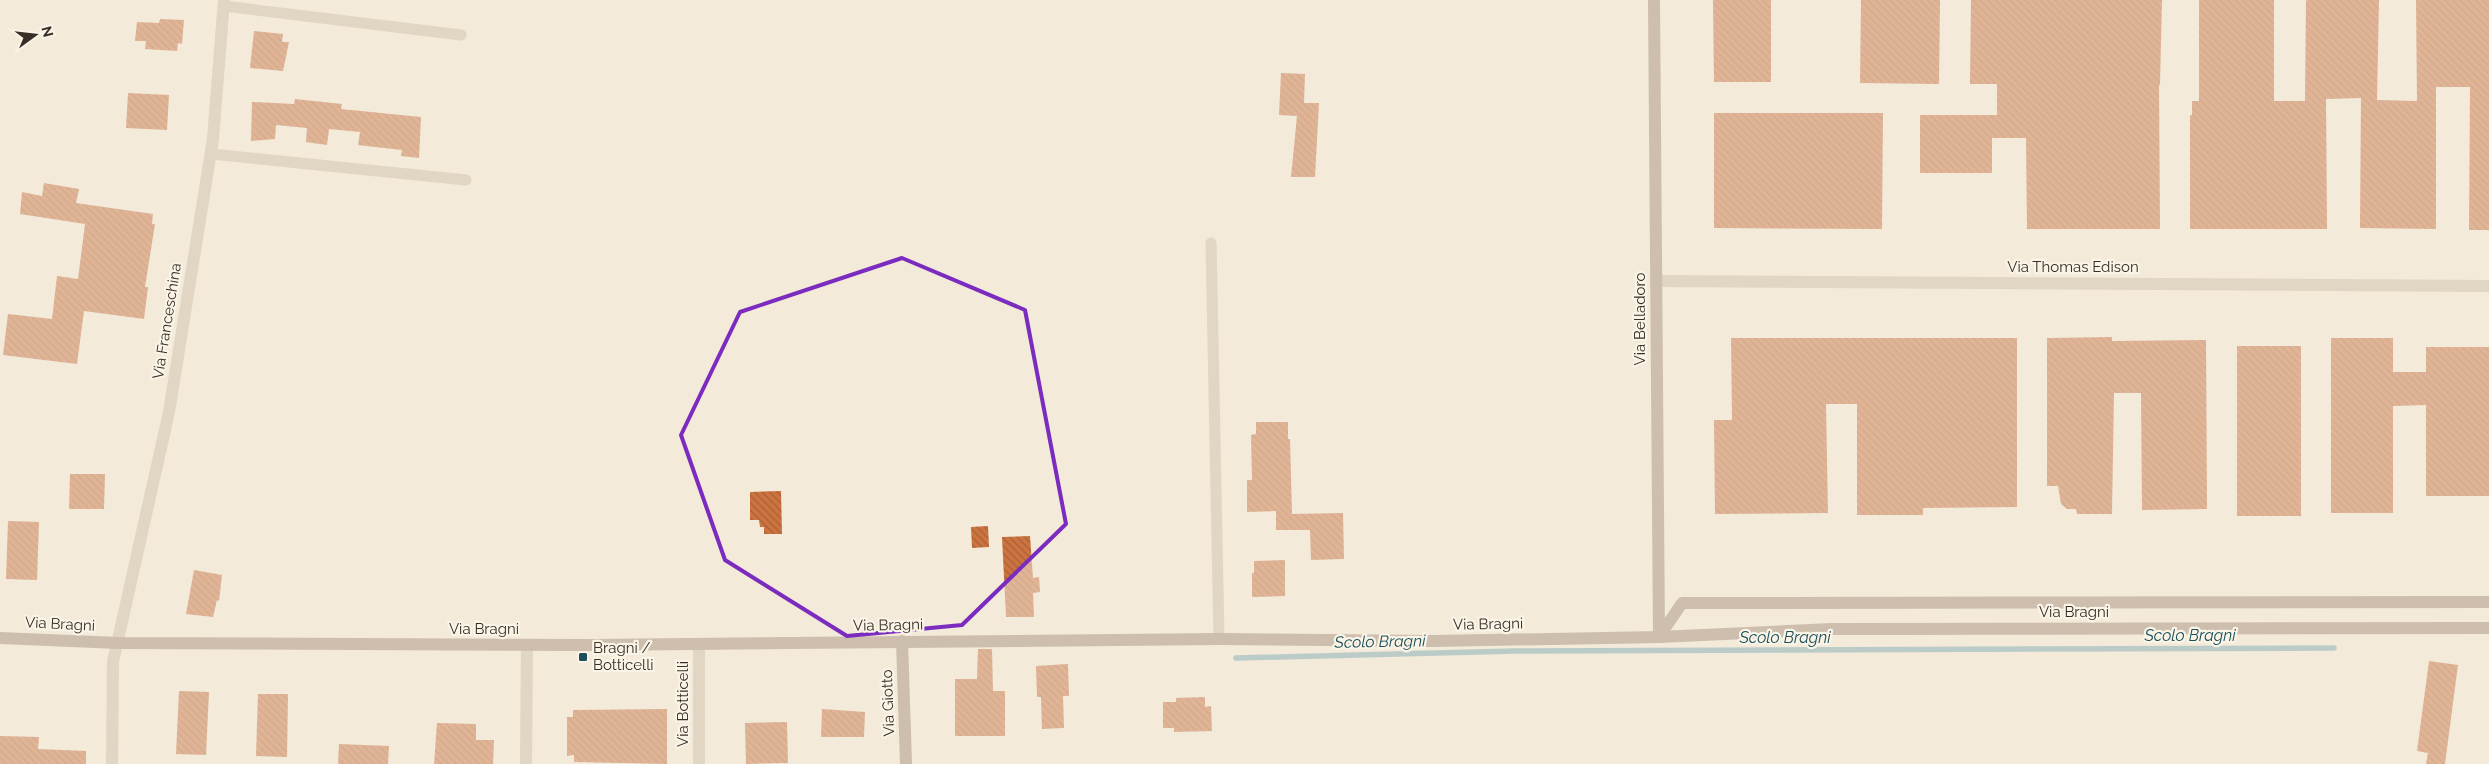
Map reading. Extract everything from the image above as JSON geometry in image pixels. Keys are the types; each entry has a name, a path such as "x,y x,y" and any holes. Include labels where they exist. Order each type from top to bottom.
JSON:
{"main road":[{"name":"Via Belladoro","path":"1654,0 1659,637"},
{"name":"Via Bragni","path":"1658,603 2489,602"},
{"path":"1659,637 1682,603"},
{"name":"Via Bragni","path":"0,638 118,643 527,645 1219,639 1434,641 1659,637 1832,629 2489,628"},
{"name":"Via Giotto","path":"902,641 906,764"}],"street":[{"name":"Via Franceschina","path":"118,643 169,412 211,154 224,3"},
{"name":"Via Thomas Edison","path":"1656,282 2489,286"},
{"path":"112,764 113,662 118,643"},
{"name":"Via Botticelli","path":"699,644 699,764"},
{"path":"526,764 527,645"}],"lane":[{"path":"224,3 461,35"},
{"path":"211,154 466,180"},
{"path":"1212,243 1219,639"}],"highlighted area":[{"path":"902,258 1025,310 1066,524 962,625 847,636 725,560 681,435 740,312"}],"building":[{"path":"1713,0 1771,0 1771,82 1714,82"},
{"path":"1861,0 1940,0 1939,84 1860,83"},
{"path":"1971,0 2162,0 2159,85 2160,229 2027,229 2026,138 1992,138 1992,173 1920,173 1920,115 1997,115 1997,84 1970,84"},
{"path":"2199,0 2274,0 2274,101 2305,101 2306,0 2379,0 2377,100 2417,101 2416,0 2489,0 2489,230 2469,230 2470,87 2436,87 2436,229 2360,228 2361,98 2326,99 2327,229 2190,229 2190,115 2192,115 2192,101 2199,101"},
{"path":"160,19 184,20 182,44 178,43 177,51 145,49 146,41 135,41 137,22 159,23"},
{"path":"254,31 283,34 282,42 289,42 283,71 250,68"},
{"path":"1281,73 1305,74 1304,103 1319,103 1315,177 1291,177 1297,116 1279,115"},
{"path":"128,93 169,95 167,130 126,128"},
{"path":"295,99 342,104 341,109 421,117 419,158 401,156 402,150 358,145 360,132 329,129 327,145 306,142 307,128 276,125 275,139 251,141 252,102 294,104"},
{"path":"1714,113 1883,113 1882,229 1714,228"},
{"path":"44,183 79,189 76,203 153,214 152,224 155,224 145,287 148,287 144,319 84,311 77,364 3,355 8,314 52,319 57,276 78,279 85,224 20,214 22,192 42,196"},
{"path":"2112,337 2112,341 2206,340 2207,509 2142,510 2141,393 2114,393 2112,514 2077,514 2076,509 2067,509 2061,504 2058,486 2047,486 2047,338"},
{"path":"1731,338 2017,338 2017,507 1923,508 1923,515 1857,515 1857,404 1826,404 1828,513 1715,514 1714,420 1732,420"},
{"path":"2331,338 2393,338 2393,372 2426,372 2426,347 2489,347 2489,496 2426,496 2426,405 2393,406 2393,513 2331,513"},
{"path":"2237,346 2301,346 2301,516 2237,516"},
{"path":"1256,422 1288,422 1292,514 1343,513 1344,559 1311,560 1310,530 1276,530 1276,511 1247,512 1247,480 1252,480 1251,435 1256,434"},
{"path":"70,474 105,474 104,509 69,509"},
{"path":"781,491 782,534 764,534 764,527 760,527 759,520 750,520 750,492"},
{"path":"8,521 39,522 37,580 6,579"},
{"path":"988,526 989,547 972,548 971,527"},
{"path":"1030,536 1033,578 1039,577 1040,592 1033,593 1034,617 1006,617 1002,537"},
{"path":"1285,560 1285,596 1252,597 1254,561"},
{"path":"194,570 222,575 219,601 217,600 213,617 186,614"},
{"path":"978,649 992,649 993,691 1005,691 1005,736 955,736 955,679 977,679"},
{"path":"2429,661 2458,665 2445,764 2426,764 2428,753 2417,751"},
{"path":"1068,664 1069,696 1063,696 1064,728 1042,729 1041,697 1037,697 1036,666"},
{"path":"179,691 209,692 206,755 176,754"},
{"path":"258,694 288,694 287,757 256,756"},
{"path":"1205,697 1205,707 1211,706 1212,731 1174,732 1174,728 1163,728 1163,702 1176,702 1176,698"},
{"path":"667,709 667,764 574,762 574,755 567,756 567,717 573,717 573,710"},
{"path":"822,709 865,712 864,737 821,737"},
{"path":"787,722 788,763 746,764 745,723"},
{"path":"437,723 476,724 476,740 494,740 493,764 434,764"},
{"path":"0,736 39,737 38,749 86,751 86,764 0,764"},
{"path":"339,744 389,746 388,764 338,764"}],"waterway":[{"name":"Scolo Bragni","path":"1236,658 1515,651 2334,648"}],"place":[{"name":"Bragni / Botticelli","path":"583,657"}]}
